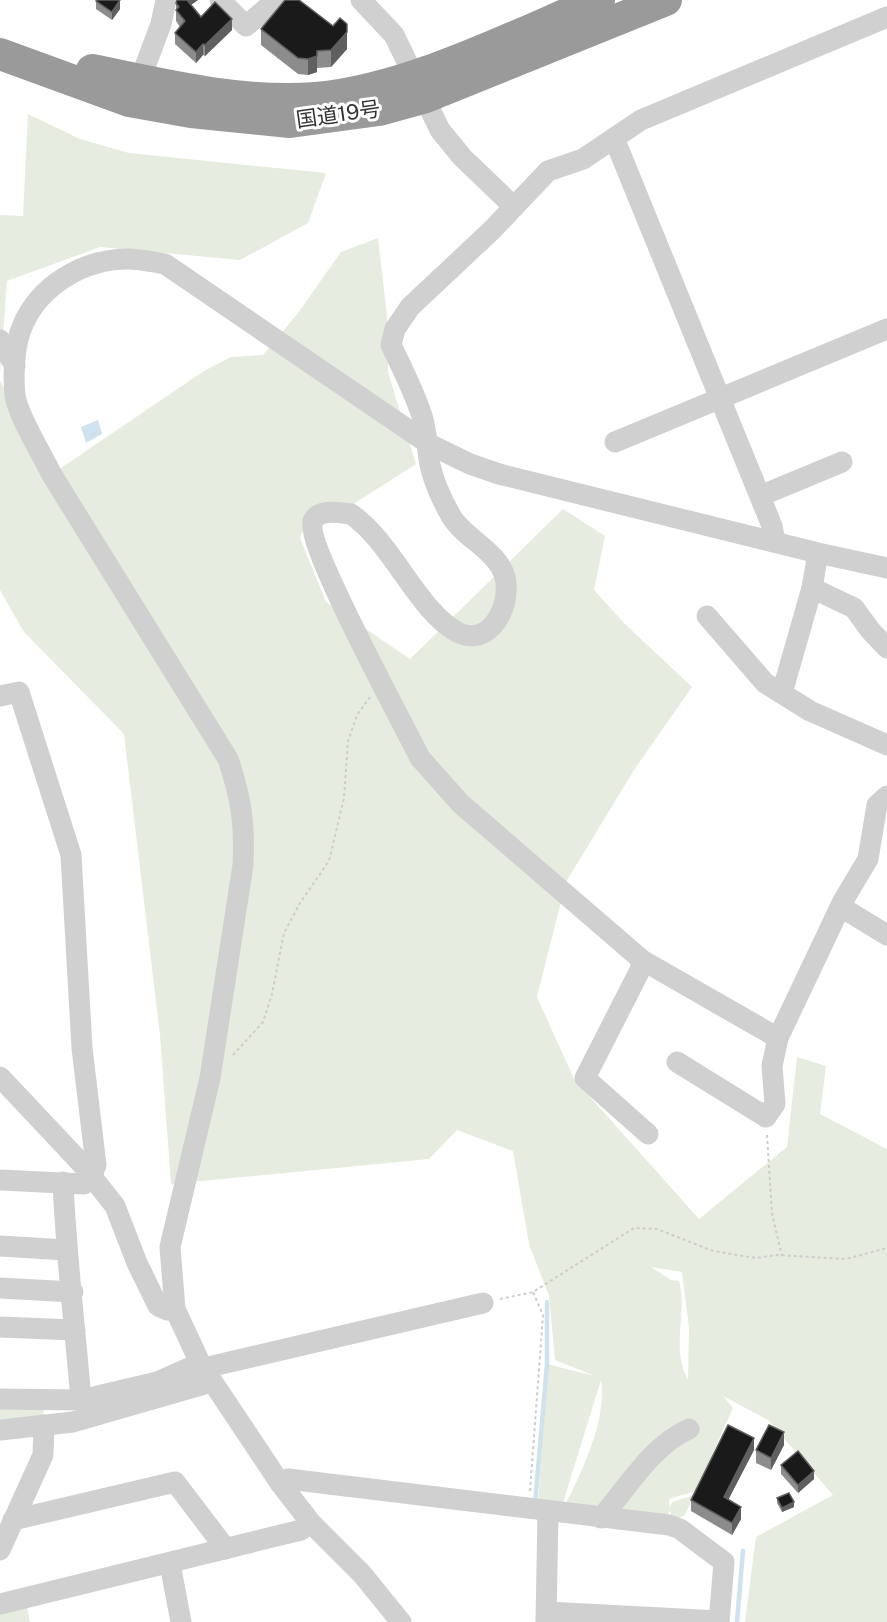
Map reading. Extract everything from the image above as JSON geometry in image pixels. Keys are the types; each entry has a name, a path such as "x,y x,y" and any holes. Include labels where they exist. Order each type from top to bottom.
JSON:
{"highway":[{"name":"国道19号","path":"0,54 129,100 246,119 290,122 379,110 553,9 598,0"},
{"name":"国道19号","path":"0,45 58,63 194,91 271,99 316,98 420,87 666,0"}],"street":[{"path":"140,80 161,24 166,0"},
{"path":"220,0 246,27 276,0"},
{"path":"361,0 394,35 440,130 450,144 514,207"},
{"path":"778,1038 642,960 461,804 436,778 420,758 385,688 314,541 312,524 317,516 331,512 351,514 361,521 434,612 457,631 472,636 488,632 500,614 506,595 506,579 499,565 452,518 430,463 429,444 416,399 391,345 391,338 411,307 548,171 583,159 641,120 887,17"},
{"path":"614,138 772,526 775,542"},
{"path":"402,1622 362,1574 311,1523 280,1482 205,1371 176,1309 170,1247 210,1078 243,865 245,831 240,794 228,759 52,475 15,398 15,366 22,327 41,298 63,276 94,264 128,259 165,264 429,444 470,464 499,474 818,554 887,568"},
{"path":"615,442 887,329"},
{"path":"0,340 15,366"},
{"path":"760,496 842,462"},
{"path":"782,693 812,588 818,554"},
{"path":"812,588 854,608 887,648"},
{"path":"707,616 765,683 810,711 887,745"},
{"path":"0,696 19,692 71,855 83,1060 96,1165 91,1178 84,1184 0,1180"},
{"path":"677,1062 766,1117 775,1104 772,1066 778,1038 841,907 868,859 877,805 887,796"},
{"path":"841,907 887,935"},
{"path":"642,960 640,970 585,1078 648,1134"},
{"path":"0,1077 81,1163 115,1206 136,1263 158,1306 167,1310 176,1309"},
{"path":"63,1182 66,1250 73,1292 81,1400"},
{"path":"0,1246 66,1250"},
{"path":"136,1263 156,1259 170,1247"},
{"path":"0,1288 73,1292"},
{"path":"0,1400 81,1400 483,1303"},
{"path":"0,1327 75,1330"},
{"path":"0,1430 111,1413 205,1371"},
{"path":"0,1550 43,1455 44,1425"},
{"path":"601,1518 655,1452 671,1437 689,1429"},
{"path":"280,1482 288,1479 680,1529 718,1556 724,1563 719,1622 547,1617 538,1511"},
{"path":"13,1520 176,1482 226,1549"},
{"path":"0,1604 301,1530 311,1523"},
{"path":"170,1564 182,1622"}],"path":[{"path":"210,1078 263,1022 272,994 284,933 300,903 329,861 344,798 345,756 352,725 368,698 385,688"},
{"path":"766,1117 772,1214 782,1256"},
{"path":"483,1303 533,1292 634,1228 657,1229 713,1251 756,1258 782,1256 846,1259 887,1248"},
{"path":"533,1292 543,1315 538,1511"}],"shaded area":[{"path":"28,114 80,139 129,153 326,173 308,223 240,260 100,247 7,281 0,374 0,215 23,216"},
{"path":"378,238 387,316 388,372 416,464 352,505 309,514 300,538 326,602 410,659 563,509 605,536 594,590 624,623 692,687 634,770 566,882 537,997 574,1079 699,1219 787,1147 797,1057 826,1066 820,1114 887,1149 887,1622 745,1622 756,1537 833,1495 768,1420 723,1396 733,1408 696,1491 669,1499 670,1508 672,1502 694,1495 685,1515 674,1521 670,1511 665,1518 564,1507 585,1462 597,1429 602,1396 601,1380 562,1506 538,1505 547,1364 595,1376 555,1360 549,1296 529,1244 513,1151 457,1130 429,1159 171,1184 160,1035 124,734 24,632 0,590 0,381 52,474 204,371 231,357 263,355 298,313 341,252","holes":["651,1267 682,1272 689,1328 688,1380 680,1355 682,1305 679,1281 671,1280"]},
{"path":"0,1405 44,1406 43,1418 0,1419"},
{"path":"27,1607 30,1622 0,1622 0,1614"}],"water":[{"path":"98,420 102,434 86,443 81,427"}],"building":[{"path":"97,0 120,0 112,12"},
{"path":"177,0 187,0 201,17 215,2 232,19 196,52 175,33 185,21 176,10 179,7"},
{"path":"285,0 299,0 333,26 340,18 347,24 347,32 331,50 317,51 317,56 308,59 298,58 261,29"},
{"path":"728,1425 754,1438 724,1497 741,1507 732,1523 691,1500"},
{"path":"769,1425 784,1432 771,1458 756,1450"},
{"path":"798,1451 814,1471 798,1485 781,1465"},
{"path":"789,1493 794,1502 782,1508 777,1498"}],"waterway":[{"path":"535,1504 547,1364 547,1302"},
{"path":"737,1622 743,1551"}]}
